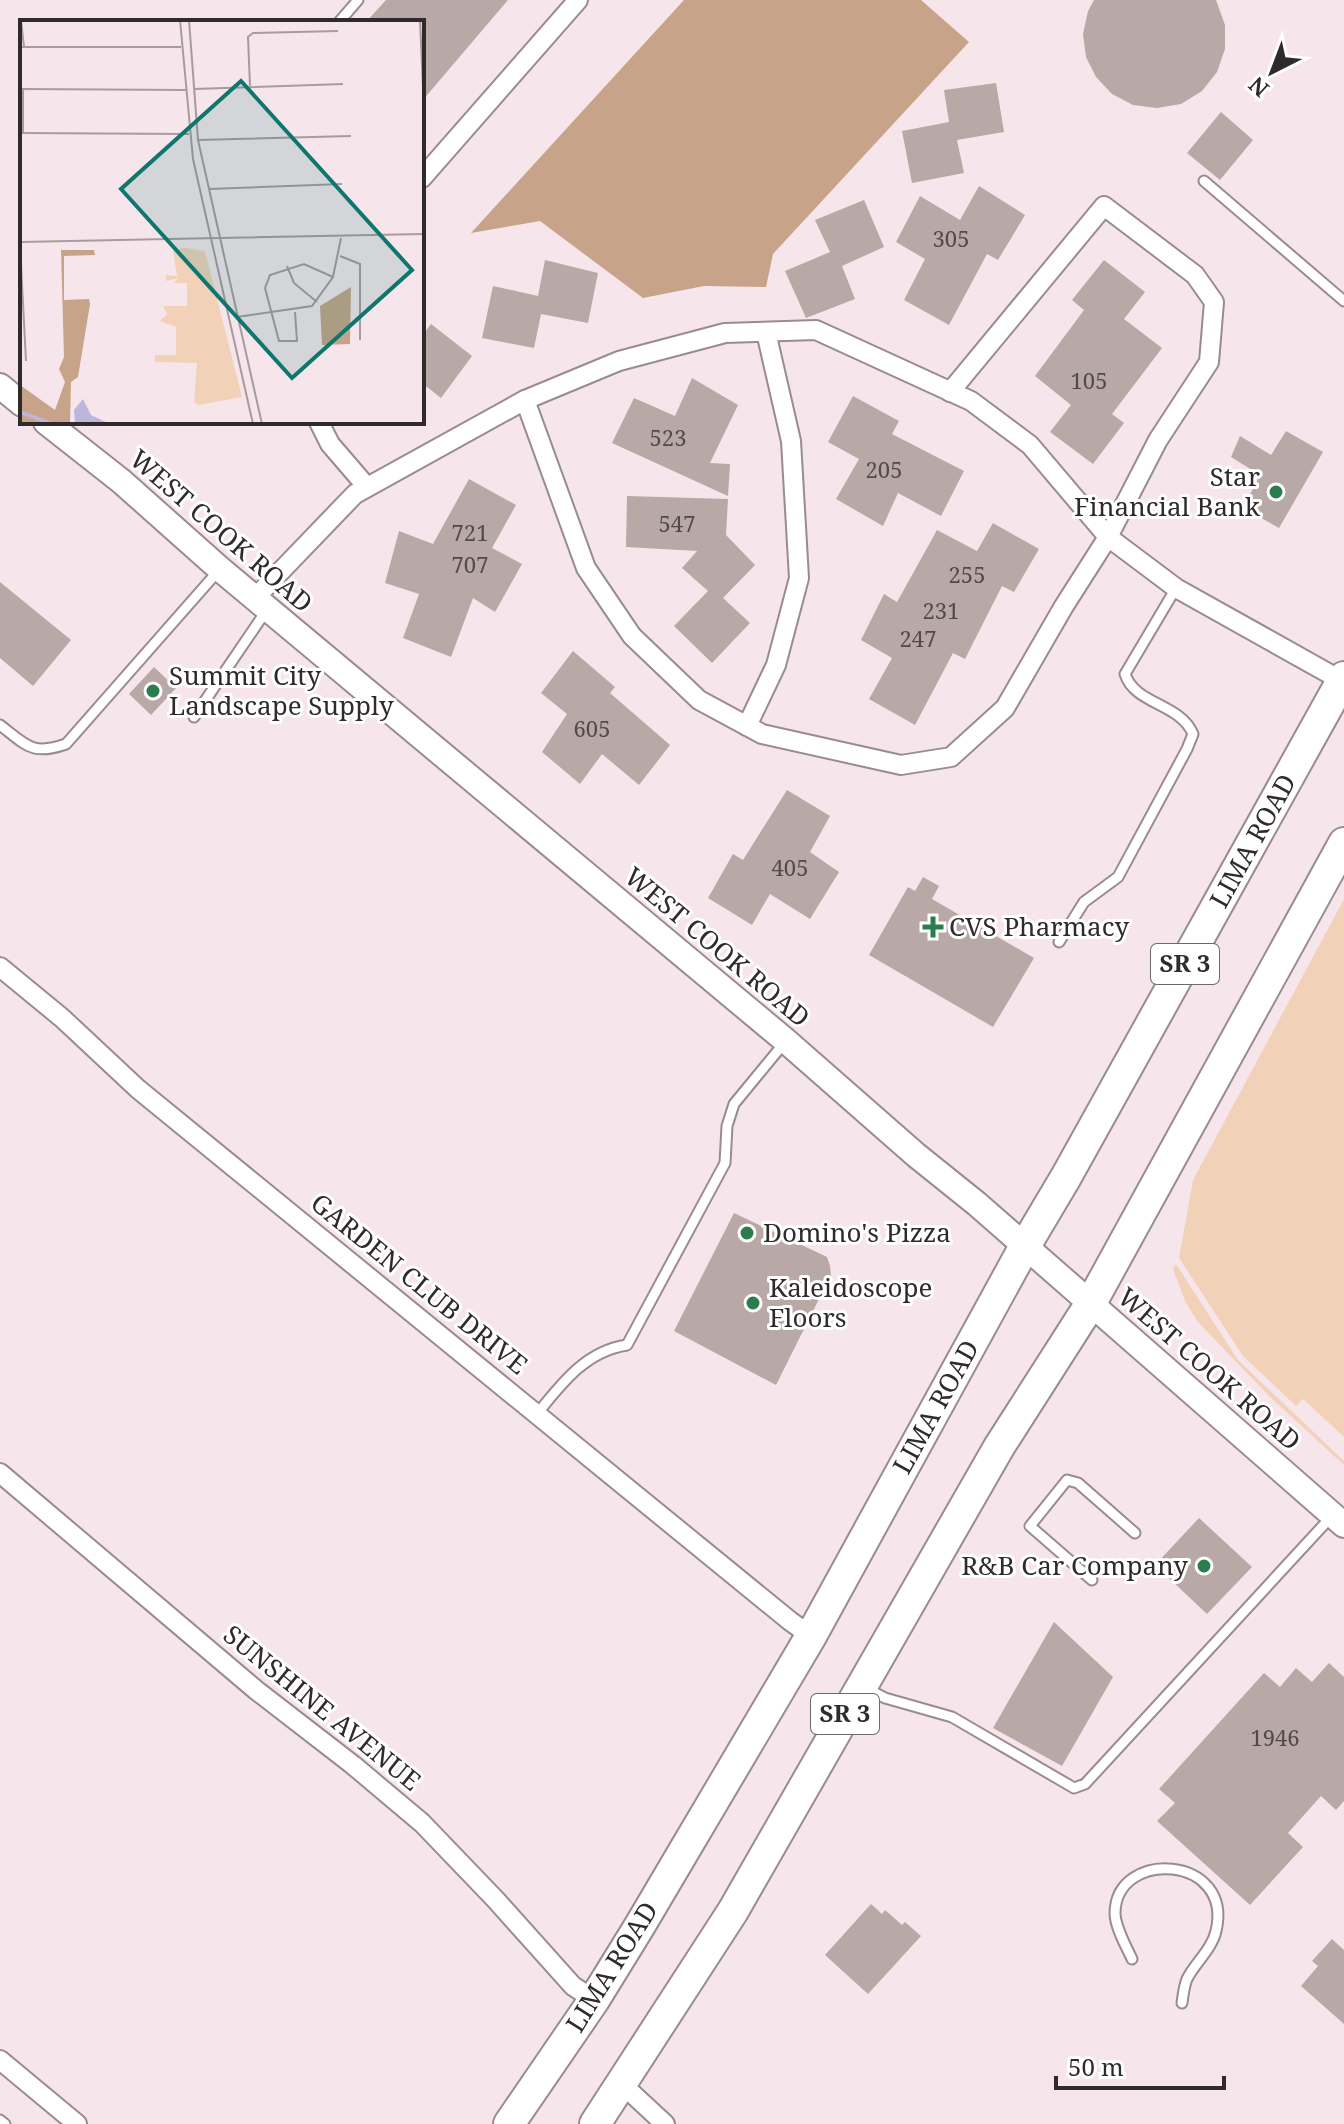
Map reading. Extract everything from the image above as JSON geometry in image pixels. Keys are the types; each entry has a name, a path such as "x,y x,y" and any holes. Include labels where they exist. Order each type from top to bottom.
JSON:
{"highway":[{"name":"LIMA ROAD","path":"509,2124 594,2000 811,1636 1025,1246 1343,680"},
{"name":"SR 3","path":"595,2124 733,1911 999,1447 1091,1303 1344,843"}],"main road":[{"path":"0,386 20,402"},
{"name":"WEST COOK ROAD","path":"49,424 121,481 220,569 786,1041 1338,1520"}],"street":[{"path":"424,176 577,1"},
{"path":"525,400 595,583 632,636 699,700 762,734 901,765 951,757 1005,708 1108,537 1158,440 1209,362 1214,302 1195,275 1104,206 950,392"},
{"path":"261,603 355,494 525,400 619,361 725,333 816,330 971,401 1030,445 1108,537 1176,588 1343,680"},
{"path":"747,726 776,665 799,578 791,441 766,332"},
{"path":"320,424 330,444 367,487"},
{"name":"GARDEN CLUB DRIVE","path":"0,967 62,1018 138,1089 811,1636"},
{"name":"SUNSHINE AVENUE","path":"0,1473 256,1690 422,1823 573,1986 594,2000"},
{"path":"0,2060 77,2124"},
{"path":"623,2085 665,2124"}],"lane":[{"path":"341,20 358,0"},
{"path":"1204,181 1344,301"},
{"path":"0,725 28,747 47,750 66,744 220,569"},
{"path":"1059,942 1084,902 1118,877 1193,734 1188,722 1138,692 1128,684 1125,674 1176,588"},
{"path":"194,717 261,603"},
{"path":"537,1414 572,1371 609,1348 627,1345 725,1163 727,1126 734,1104 786,1041"},
{"path":"1092,1580 1030,1526 1067,1480 1078,1483 1135,1533"},
{"path":"861,1685 885,1698 952,1717 1074,1788 1085,1784 1338,1520"},
{"path":"1132,1959 1115,1913 1121,1892 1135,1877 1153,1869 1178,1868 1194,1875 1211,1891 1216,1907 1216,1931 1186,1981 1182,2003"},
{"path":"0,2120 5,2124"}],"shaded area":[{"path":"684,0 921,0 969,42 773,254 766,287 704,286 643,298 540,221 471,233"},
{"path":"1344,899 1344,1437 1303,1399 1296,1406 1243,1356 1179,1258 1193,1180"},
{"path":"1176,1264 1238,1360 1344,1461 1344,1465 1269,1396 1197,1321 1185,1301 1173,1269"}],"building":[{"path":"386,0 508,0 424,99 424,20 368,20"},
{"path":"1094,0 1216,0 1225,25 1225,49 1217,72 1202,91 1181,104 1157,108 1133,105 1112,94 1096,77 1086,57 1083,34"},
{"path":"996,83 1004,132 957,140 964,173 912,183 902,131 949,122 944,90"},
{"path":"1221,112 1253,140 1220,180 1187,153"},
{"path":"979,186 1025,215 998,260 987,254 949,325 904,300 925,259 896,242 920,196 960,220"},
{"path":"864,200 884,247 842,266 855,299 806,318 785,271 830,252 815,220"},
{"path":"545,260 598,273 588,323 541,314 534,348 482,338 493,286 538,296"},
{"path":"1104,260 1145,292 1124,319 1162,348 1112,414 1124,423 1093,464 1050,432 1071,405 1035,376 1084,310 1072,300"},
{"path":"431,324 472,356 441,398 424,385 424,333"},
{"path":"692,378 738,405 710,463 730,464 728,496 612,443 634,398 675,416"},
{"path":"853,396 899,421 892,434 964,471 941,516 898,493 883,526 836,499 859,459 828,442"},
{"name":"Star Financial Bank","path":"1286,431 1323,452 1279,528 1243,508 1260,475 1231,457 1240,436 1271,455"},
{"path":"469,479 516,505 492,548 522,564 495,612 473,598 451,657 403,638 419,594 385,583 399,531 433,544"},
{"path":"627,496 728,499 726,535 755,565 723,598 750,623 712,663 674,626 708,591 682,568 697,551 626,547"},
{"path":"993,523 1039,549 1014,592 1002,586 965,659 953,653 915,725 869,699 892,658 861,640 884,594 897,602 937,530 977,551"},
{"path":"0,582 71,640 33,686 0,658"},
{"path":"573,651 615,687 610,693 670,745 639,785 602,754 580,784 542,752 567,714 541,693"},
{"name":"Summit City Landscape Supply","path":"154,667 176,688 151,715 129,694"},
{"path":"787,790 830,816 810,852 839,872 810,919 770,894 752,925 708,898 733,854 743,860"},
{"name":"CVS Pharmacy","path":"923,877 939,886 932,899 1034,958 993,1027 869,955 908,887 915,891"},
{"name":"Kaleidoscope Floors","path":"734,1213 827,1257 830,1266 831,1275 776,1385 674,1331"},
{"name":"R&B Car Company","path":"1199,1518 1252,1567 1207,1614 1155,1565"},
{"path":"1054,1622 1113,1677 1062,1766 993,1728"},
{"path":"1329,1663 1344,1677 1344,1801 1336,1810 1321,1796 1288,1833 1303,1847 1250,1905 1157,1821 1175,1803 1159,1789 1264,1673 1280,1687 1296,1668 1312,1682"},
{"path":"871,1904 882,1914 885,1910 902,1925 905,1922 921,1936 868,1994 825,1955"},
{"path":"1332,1939 1344,1950 1344,2024 1301,1986 1318,1966 1312,1961"}],"place":[{"name":"Star Financial Bank","path":"1276,492"},
{"name":"Summit City Landscape Supply","path":"153,691"},
{"name":"CVS Pharmacy","path":"933,927"},
{"name":"Domino's Pizza","path":"747,1233"},
{"name":"Kaleidoscope Floors","path":"753,1303"},
{"name":"R&B Car Company","path":"1204,1566"}]}
